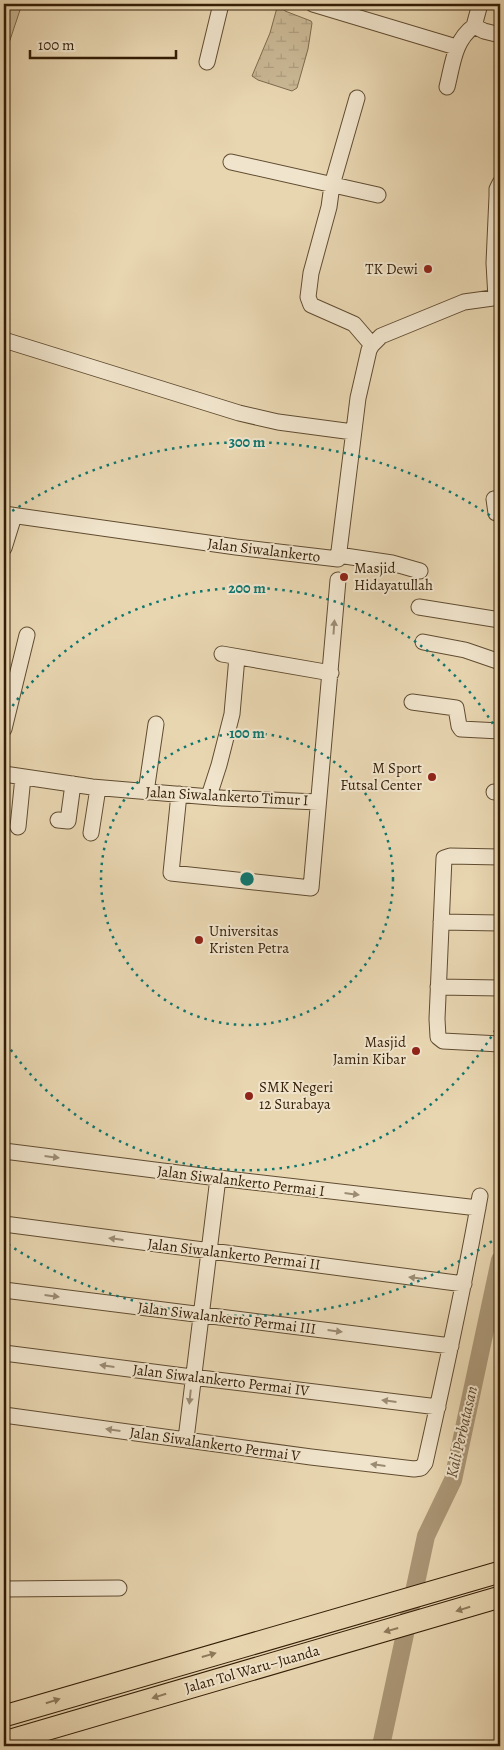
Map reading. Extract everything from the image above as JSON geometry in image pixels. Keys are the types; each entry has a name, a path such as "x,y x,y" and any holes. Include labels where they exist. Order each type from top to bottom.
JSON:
{"highway":[{"name":"Jalan Tol Waru–Juanda","path":"5,1715 500,1572"},
{"name":"Jalan Tol Waru–Juanda","path":"10,1740 500,1598"}],"street":[{"path":"207,62 221,4"},
{"path":"313,4 456,47"},
{"path":"447,87 456,47 462,37 474,26 480,4"},
{"path":"474,26 500,35"},
{"path":"357,98 332,186 329,207 311,274 308,301 315,307 328,311 354,324 372,345 381,336 464,302 498,297 494,263 497,196 500,184"},
{"path":"231,162 378,195"},
{"path":"4,340 238,413 278,422 353,432"},
{"name":"Jalan Siwalankerto","path":"9,515 236,548 338,567 358,398 365,364 372,345"},
{"path":"494,499 495,511 500,514"},
{"path":"4,548 9,515"},
{"path":"338,567 392,563 420,571"},
{"name":"Jalan Siwalankerto Timur I","path":"4,774 98,788 318,802 338,567"},
{"path":"419,607 500,620"},
{"path":"4,729 27,635"},
{"path":"423,642 465,650 500,662"},
{"path":"209,796 232,714 229,655 330,673"},
{"path":"412,702 456,708 458,726 462,729 500,731"},
{"path":"146,792 156,724"},
{"path":"18,827 23,777"},
{"path":"58,820 68,821 73,784"},
{"path":"91,833 98,788"},
{"path":"179,794 171,873 309,888 311,888 318,802"},
{"path":"500,857 444,857 438,987 438,1037 443,1041 500,1044"},
{"path":"441,922 500,923"},
{"path":"438,987 500,988"},
{"name":"Jalan Siwalankerto Permai I","path":"4,1151 218,1178 479,1202 464,1284"},
{"path":"186,1439 218,1178"},
{"name":"Jalan Siwalankerto Permai II","path":"4,1224 464,1284"},
{"path":"438,1407 464,1284"},
{"name":"Jalan Siwalankerto Permai III","path":"4,1290 451,1346"},
{"name":"Jalan Siwalankerto Permai IV","path":"4,1353 192,1378 438,1407"},
{"name":"Jalan Siwalankerto Permai V","path":"4,1415 311,1457 414,1469 421,1468 425,1463 438,1407"},
{"path":"4,1589 118,1588"}],"green space":[{"path":"4,4 22,4 4,58"},
{"path":"278,4 284,4 283,8 285,11 312,23 308,49 297,88 292,91 258,80 252,76 270,33"}],"waterway":[{"name":"Kali Perbatasan","path":"381,1746 426,1536 453,1480 500,1260"}],"place":[{"name":"TK Dewi","path":"428,269"},
{"name":"Masjid Hidayatullah","path":"344,577"},
{"name":"M Sport Futsal Center","path":"432,777"},
{"name":"Universitas Kristen Petra","path":"199,940"},
{"name":"Masjid Jamin Kibar","path":"416,1051"},
{"name":"SMK Negeri 12 Surabaya","path":"249,1096"}]}
